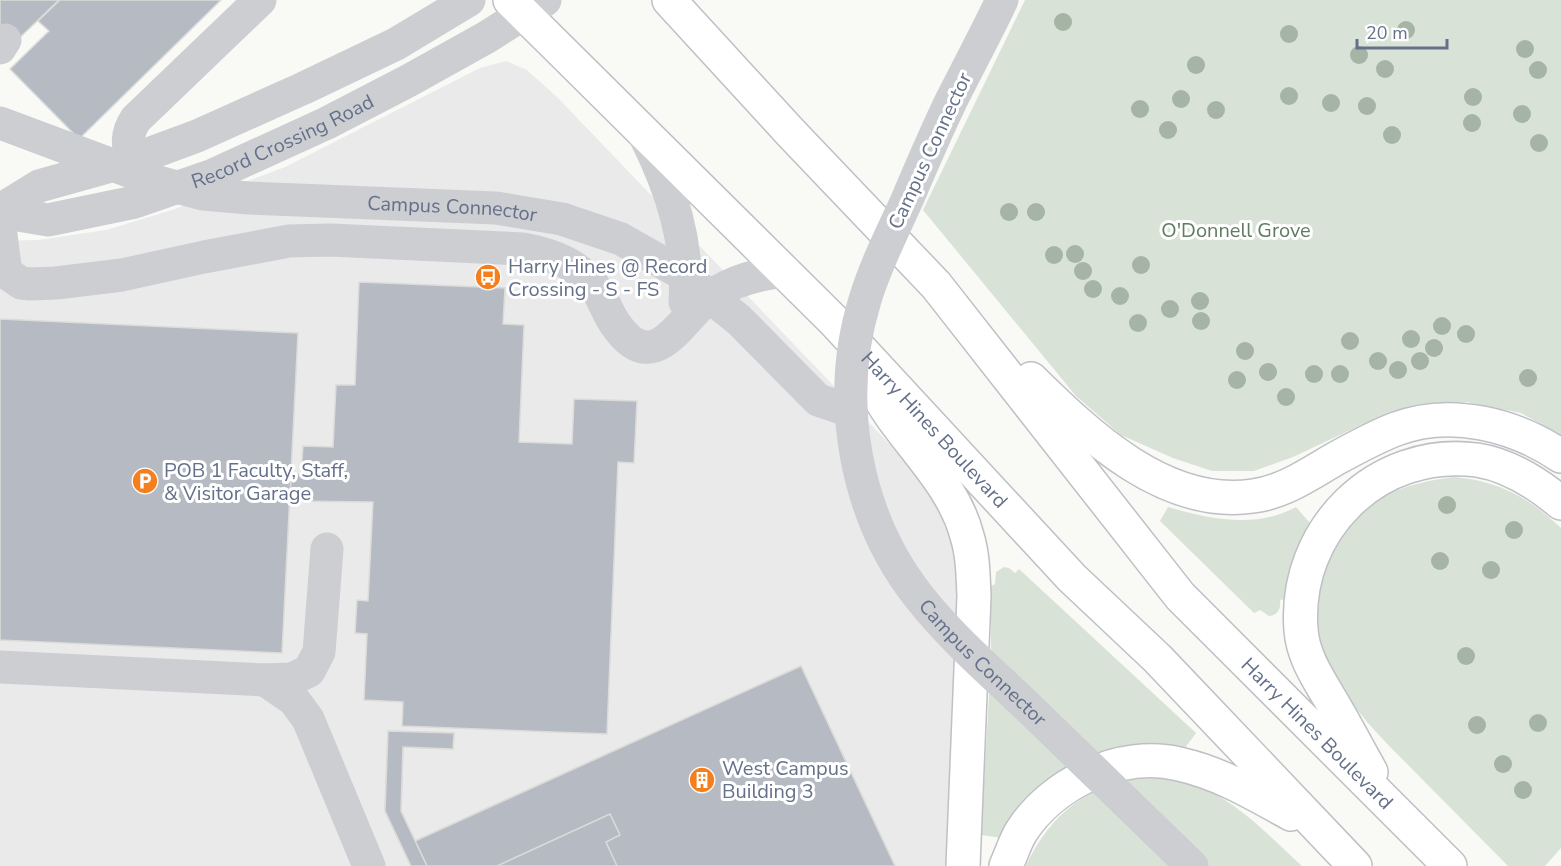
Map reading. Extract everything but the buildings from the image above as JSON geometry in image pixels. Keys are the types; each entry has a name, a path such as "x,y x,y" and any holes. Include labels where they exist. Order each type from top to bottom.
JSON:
{"main road":[{"name":"Harry Hines Boulevard","path":"669,0 791,133 936,285 1180,596 1450,866"},
{"name":"Harry Hines Boulevard","path":"526,5 642,130 835,322 1072,578 1158,659 1355,866"},
{"path":"936,285 1070,417 1101,444 1163,480 1191,491 1223,496 1252,496 1277,490 1366,442 1398,428 1428,421 1462,420 1487,423 1515,431 1541,443 1561,456"},
{"path":"835,322 890,413 940,480 957,510 967,535 973,562 974,596 963,866"},
{"path":"1389,805 1307,655 1301,632 1300,607 1304,579 1318,542 1341,510 1377,479 1413,464 1447,458 1479,461 1513,471 1543,488 1561,503"},
{"path":"1006,866 1021,832 1049,800 1075,781 1102,769 1112,765 1144,761 1177,763 1209,772 1240,786 1318,829"}],"street":[{"path":"132,160 127,142 130,128 136,119 260,0"},
{"name":"Record Crossing Road","path":"0,211 39,186 132,160 197,136 304,88 396,44 469,0"},
{"name":"Campus Connector","path":"1002,0 951,102 877,266 864,301 856,338 851,411 855,448 862,480 872,511 900,569 918,596 939,621 1192,866"},
{"name":"Record Crossing Road","path":"0,211 48,220 135,202 213,175 327,123 408,81 526,5"},
{"name":"Campus Connector","path":"0,123 158,182 203,194 496,208 562,219 621,239 679,272 739,320 818,400 851,411"},
{"path":"642,130 659,164 680,227 687,280 682,327"},
{"path":"0,227 3,258 8,274 21,283 30,284 122,275 204,256 289,241 331,240 523,249 544,253 577,267 598,292 622,333 644,347 669,340 709,297 723,288 751,276 784,271"},
{"path":"0,667 264,680 292,679 309,671 319,652 327,549"},
{"path":"264,680 294,700 308,719 369,866"}],"shaded area":[{"path":"506,61 527,70 558,98 923,479 947,527 957,564 948,866 0,866 0,241 38,240 106,230 172,210 285,167 480,68"}],"green space":[{"name":"O'Donnell Grove","path":"1025,0 1561,0 1561,435 1521,413 1467,402 1412,406 1361,425 1293,457 1254,471 1212,471 1173,458 1121,435 1076,396 923,210"},
{"path":"1454,477 1485,482 1512,492 1525,499 1561,528 1561,848 1545,866 1508,866 1366,721 1344,693 1322,648 1317,619 1320,590 1328,561 1345,531 1370,505 1384,496 1417,484"},
{"path":"1168,507 1216,518 1249,520 1281,514 1296,507 1310,523 1297,550 1288,579 1285,599 1280,600 1277,613 1269,616 1260,610 1254,613 1160,521"},
{"path":"1004,567 1015,573 1019,569 1196,733 1185,748 1167,745 1130,746 1093,754 1076,762 1060,771 1046,783 1002,838 981,835 991,660 991,586 995,584 996,572"},
{"path":"1155,778 1196,786 1222,798 1258,825 1302,866 1026,866 1043,836 1064,812 1076,803 1105,787 1122,782"}],"place":[{"name":"Harry Hines @ Record Crossing - S - FS","path":"488,277"},
{"name":"POB 1 Faculty, Staff, & Visitor Garage","path":"145,481"},
{"name":"West Campus Building 3","path":"702,780"}]}
